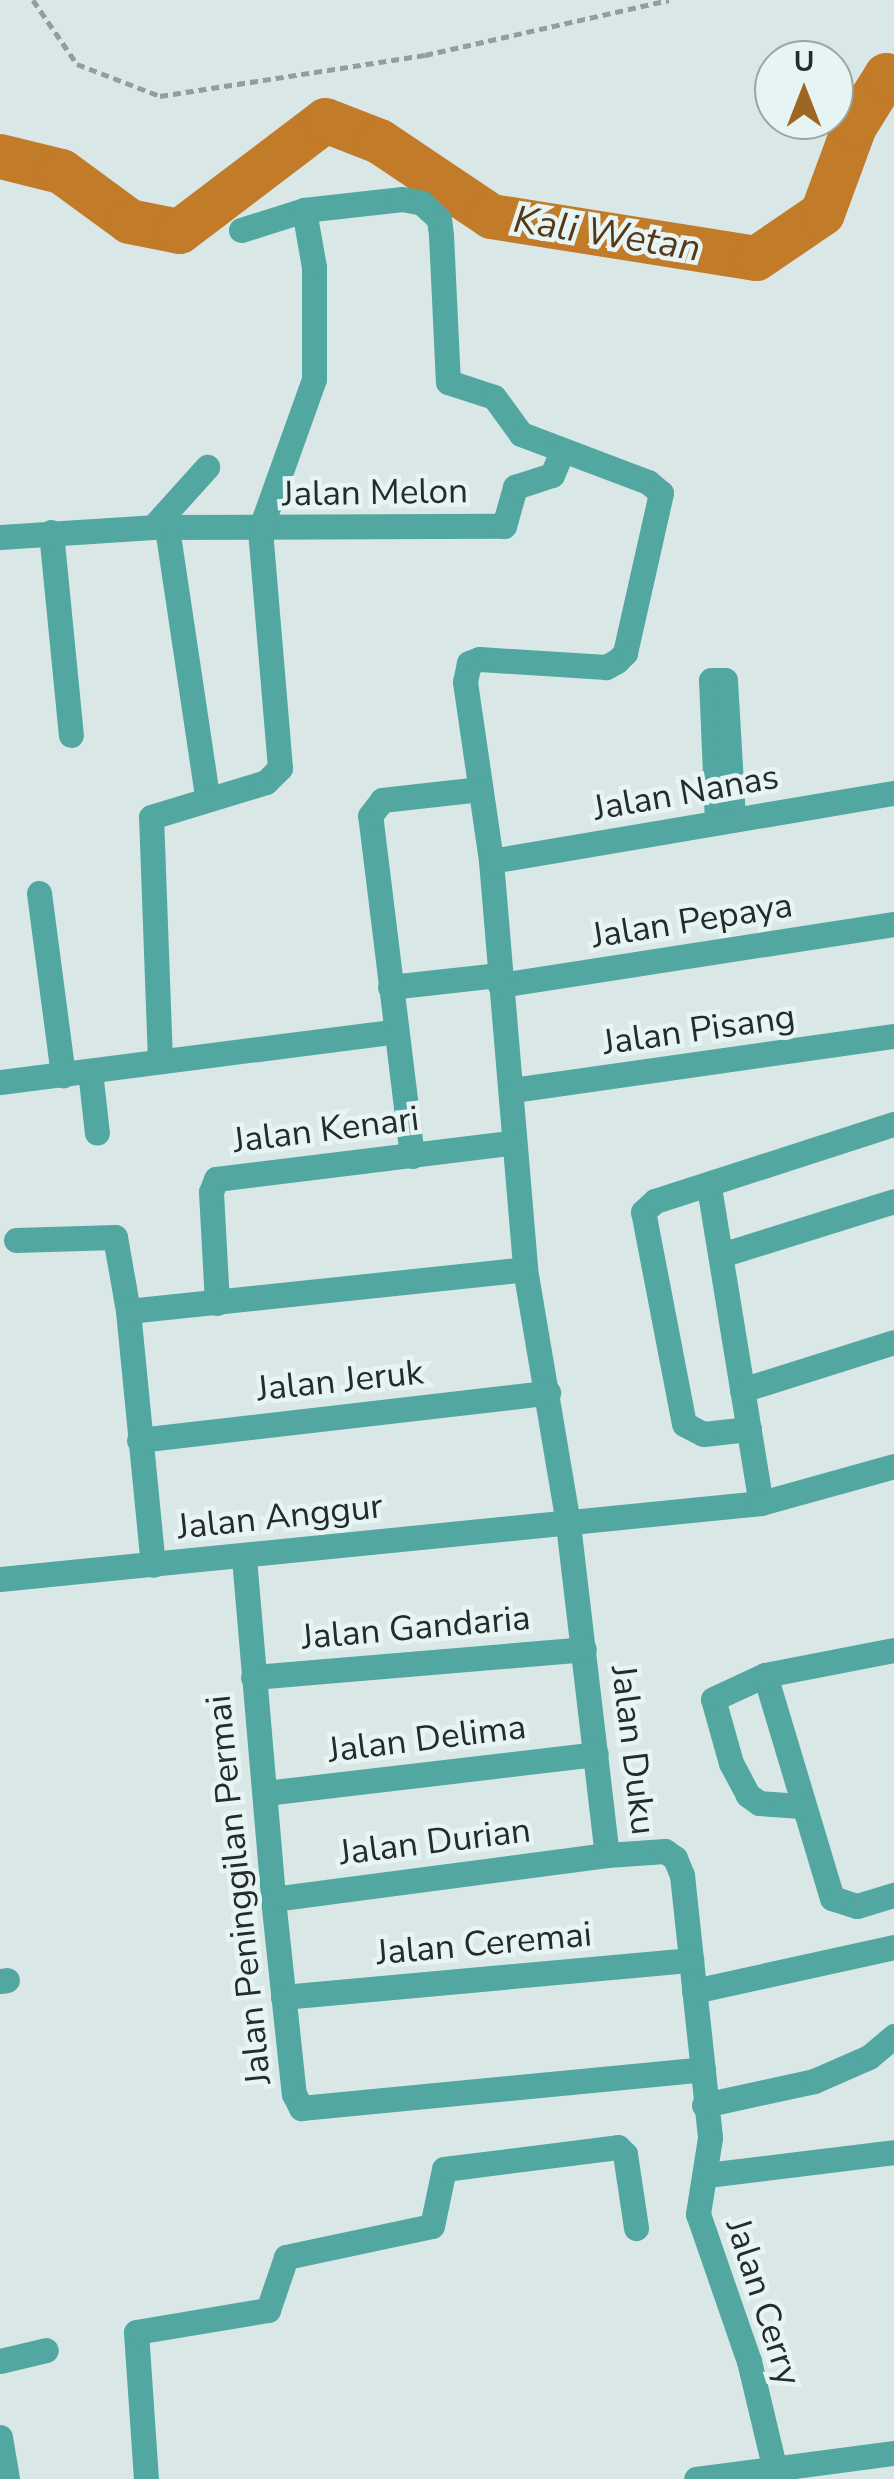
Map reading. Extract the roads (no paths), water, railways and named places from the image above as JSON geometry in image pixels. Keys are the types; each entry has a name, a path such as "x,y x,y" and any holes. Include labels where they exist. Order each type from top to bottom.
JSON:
{"street":[{"path":"241,230 304,210 402,199 433,212 441,235 448,382 494,397 521,434 648,482 660,493 625,653 606,667 469,664 465,682 491,861 513,1090 510,1143 525,1268 568,1524"},
{"name":"Jalan Melon","path":"260,530 314,378 314,267 304,210"},
{"name":"Jalan Melon","path":"0,537 160,528 504,526 514,487 552,475 562,452"},
{"path":"207,467 160,528 207,796"},
{"path":"160,1062 150,820 154,813 266,782 280,768 260,530"},
{"path":"51,532 71,735"},
{"path":"412,1156 392,1032 371,809 382,800 480,789"},
{"name":"Jalan Nanas","path":"491,861 894,793"},
{"path":"39,893 63,1075"},
{"name":"Jalan Pepaya","path":"500,980 894,924"},
{"path":"390,987 500,980"},
{"path":"0,1082 392,1032"},
{"name":"Jalan Pisang","path":"513,1090 894,1036"},
{"path":"90,1072 97,1132"},
{"path":"749,1429 703,1434 684,1424 643,1224 647,1205 894,1124"},
{"name":"Jalan Kenari","path":"217,1303 211,1192 216,1179 510,1143"},
{"path":"709,1187 762,1502"},
{"path":"721,1254 894,1202"},
{"path":"16,1240 114,1237 128,1311 152,1565"},
{"path":"128,1311 525,1268"},
{"path":"742,1390 894,1342"},
{"name":"Jalan Jeruk","path":"139,1440 548,1392"},
{"name":"Jalan Anggur","path":"0,1579 244,1558 762,1502 894,1466"},
{"name":"Jalan Duku","path":"568,1524 607,1855 665,1851 680,1864 703,2069 708,2167"},
{"name":"Jalan Peninggilan Permai","path":"244,1558 272,1899 294,2094 312,2112 703,2069"},
{"name":"Jalan Gandaria","path":"253,1677 584,1649"},
{"path":"801,1806 758,1803 748,1795 713,1712 722,1690 765,1675 894,1650"},
{"path":"765,1675 801,1806 832,1898 858,1906 894,1894"},
{"name":"Jalan Delima","path":"265,1793 596,1754"},
{"name":"Jalan Durian","path":"272,1899 607,1855"},
{"path":"694,1991 894,1948"},
{"name":"Jalan Ceremai","path":"283,1997 691,1960"},
{"path":"704,2105 814,2081 869,2057 894,2036"},
{"path":"146,2479 136,2332 268,2310 286,2257 432,2226 444,2169 618,2147 625,2154 636,2228"},
{"path":"708,2167 894,2152"},
{"name":"Jalan Cerry","path":"708,2167 698,2214 750,2361 774,2466"},
{"path":"0,2360 46,2350"},
{"path":"0,2437 7,2479"},
{"path":"706,2478 774,2466 818,2470 894,2453"}],"waterway":[{"name":"Kali Wetan","path":"0,156 61,171 129,221 179,231 325,120 379,141 491,216 756,258 822,213 854,126 886,75 894,77"}]}
